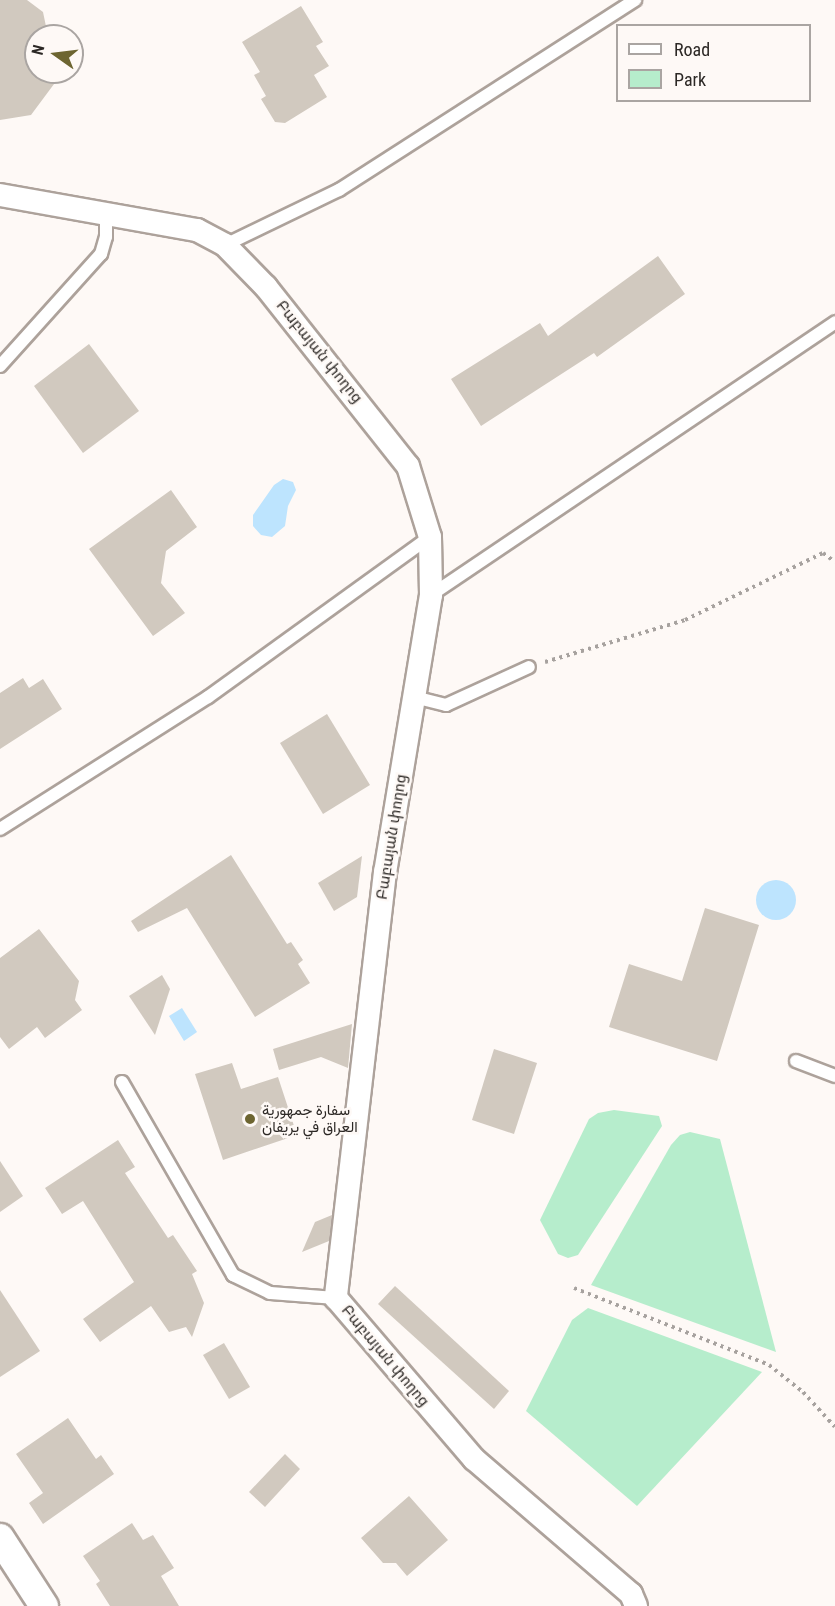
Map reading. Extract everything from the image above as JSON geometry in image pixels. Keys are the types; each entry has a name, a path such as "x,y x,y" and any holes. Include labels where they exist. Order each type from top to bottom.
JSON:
{"street":[{"name":"Բաբայան փողոց","path":"0,195 106,212 197,230 225,245 266,287 408,466 430,537 431,595 385,872 336,1298 474,1459 631,1594 636,1606"},
{"path":"0,1538 44,1606"}],"lane":[{"path":"225,245 339,190 635,0"},
{"path":"0,366 101,254 106,212"},
{"path":"431,595 835,322"},
{"path":"0,829 208,697 430,537"},
{"path":"414,697 446,705 529,667"},
{"path":"796,1061 835,1076"},
{"path":"122,1082 233,1275 270,1293 336,1298"}],"path":[{"path":"529,667 685,620 823,553 835,562"},
{"path":"574,1288 768,1365 803,1392 835,1427"}],"green space":[{"path":"614,1110 659,1116 662,1126 578,1255 568,1258 558,1254 540,1220 589,1119 598,1113"},
{"path":"690,1132 720,1139 776,1352 591,1285 671,1145 680,1135"},
{"path":"588,1308 762,1372 637,1506 526,1411 572,1320"}],"water":[{"path":"283,479 293,482 296,490 288,506 285,526 272,537 261,535 253,526 253,515 274,485"},
{"path":"776,880 784,881 790,886 795,892 795,908 790,914 784,919 776,920 768,919 762,914 757,908 756,900 757,892 762,886 768,881"},
{"path":"182,1008 197,1032 184,1041 169,1016"}],"building":[{"path":"0,0 27,0 43,12 46,24 24,24 24,84 54,84 31,115 0,120"},
{"path":"301,6 323,42 316,46 329,66 314,75 327,97 285,123 275,122 261,99 266,96 254,75 260,72 242,42"},
{"path":"658,256 685,294 597,357 594,353 481,426 451,379 540,323 548,336"},
{"path":"89,344 139,411 83,453 34,386"},
{"path":"171,490 197,527 166,551 161,583 185,613 153,636 89,549"},
{"path":"23,678 29,688 43,679 62,709 0,749 0,693"},
{"path":"327,714 370,785 323,814 280,743"},
{"path":"231,855 287,944 291,942 303,960 298,964 310,983 255,1017 187,908 138,932 131,921"},
{"path":"362,856 357,897 334,911 318,883"},
{"path":"705,908 759,925 717,1061 609,1027 629,964 682,981"},
{"path":"39,929 79,981 75,1000 82,1010 45,1038 37,1027 9,1049 0,1037 0,958"},
{"path":"162,975 170,989 155,1035 129,996"},
{"path":"352,1024 348,1068 321,1057 279,1070 273,1049"},
{"path":"494,1049 537,1063 514,1134 472,1120"},
{"name":"سفارة جمهورية العراق في يريفان","path":"232,1063 241,1089 278,1077 297,1135 223,1160 195,1074"},
{"path":"118,1140 135,1167 125,1173 168,1238 173,1235 197,1271 192,1274 204,1303 192,1337 186,1327 169,1332 151,1306 100,1342 83,1319 134,1282 83,1201 62,1214 45,1188"},
{"path":"0,1161 23,1196 0,1212"},
{"path":"332,1215 329,1241 302,1252 315,1222"},
{"path":"395,1286 509,1391 494,1409 378,1304"},
{"path":"0,1290 40,1351 0,1377"},
{"path":"224,1343 250,1387 229,1399 203,1355"},
{"path":"68,1418 96,1459 101,1455 114,1474 43,1524 29,1503 43,1493 16,1454"},
{"path":"285,1454 300,1469 265,1507 249,1492"},
{"path":"409,1496 448,1540 407,1576 396,1563 383,1563 361,1538"},
{"path":"132,1523 143,1540 153,1535 174,1568 161,1576 179,1606 110,1606 96,1584 100,1581 83,1556"}],"place":[{"name":"سفارة جمهورية العراق في يريفان","path":"250,1119"}]}
